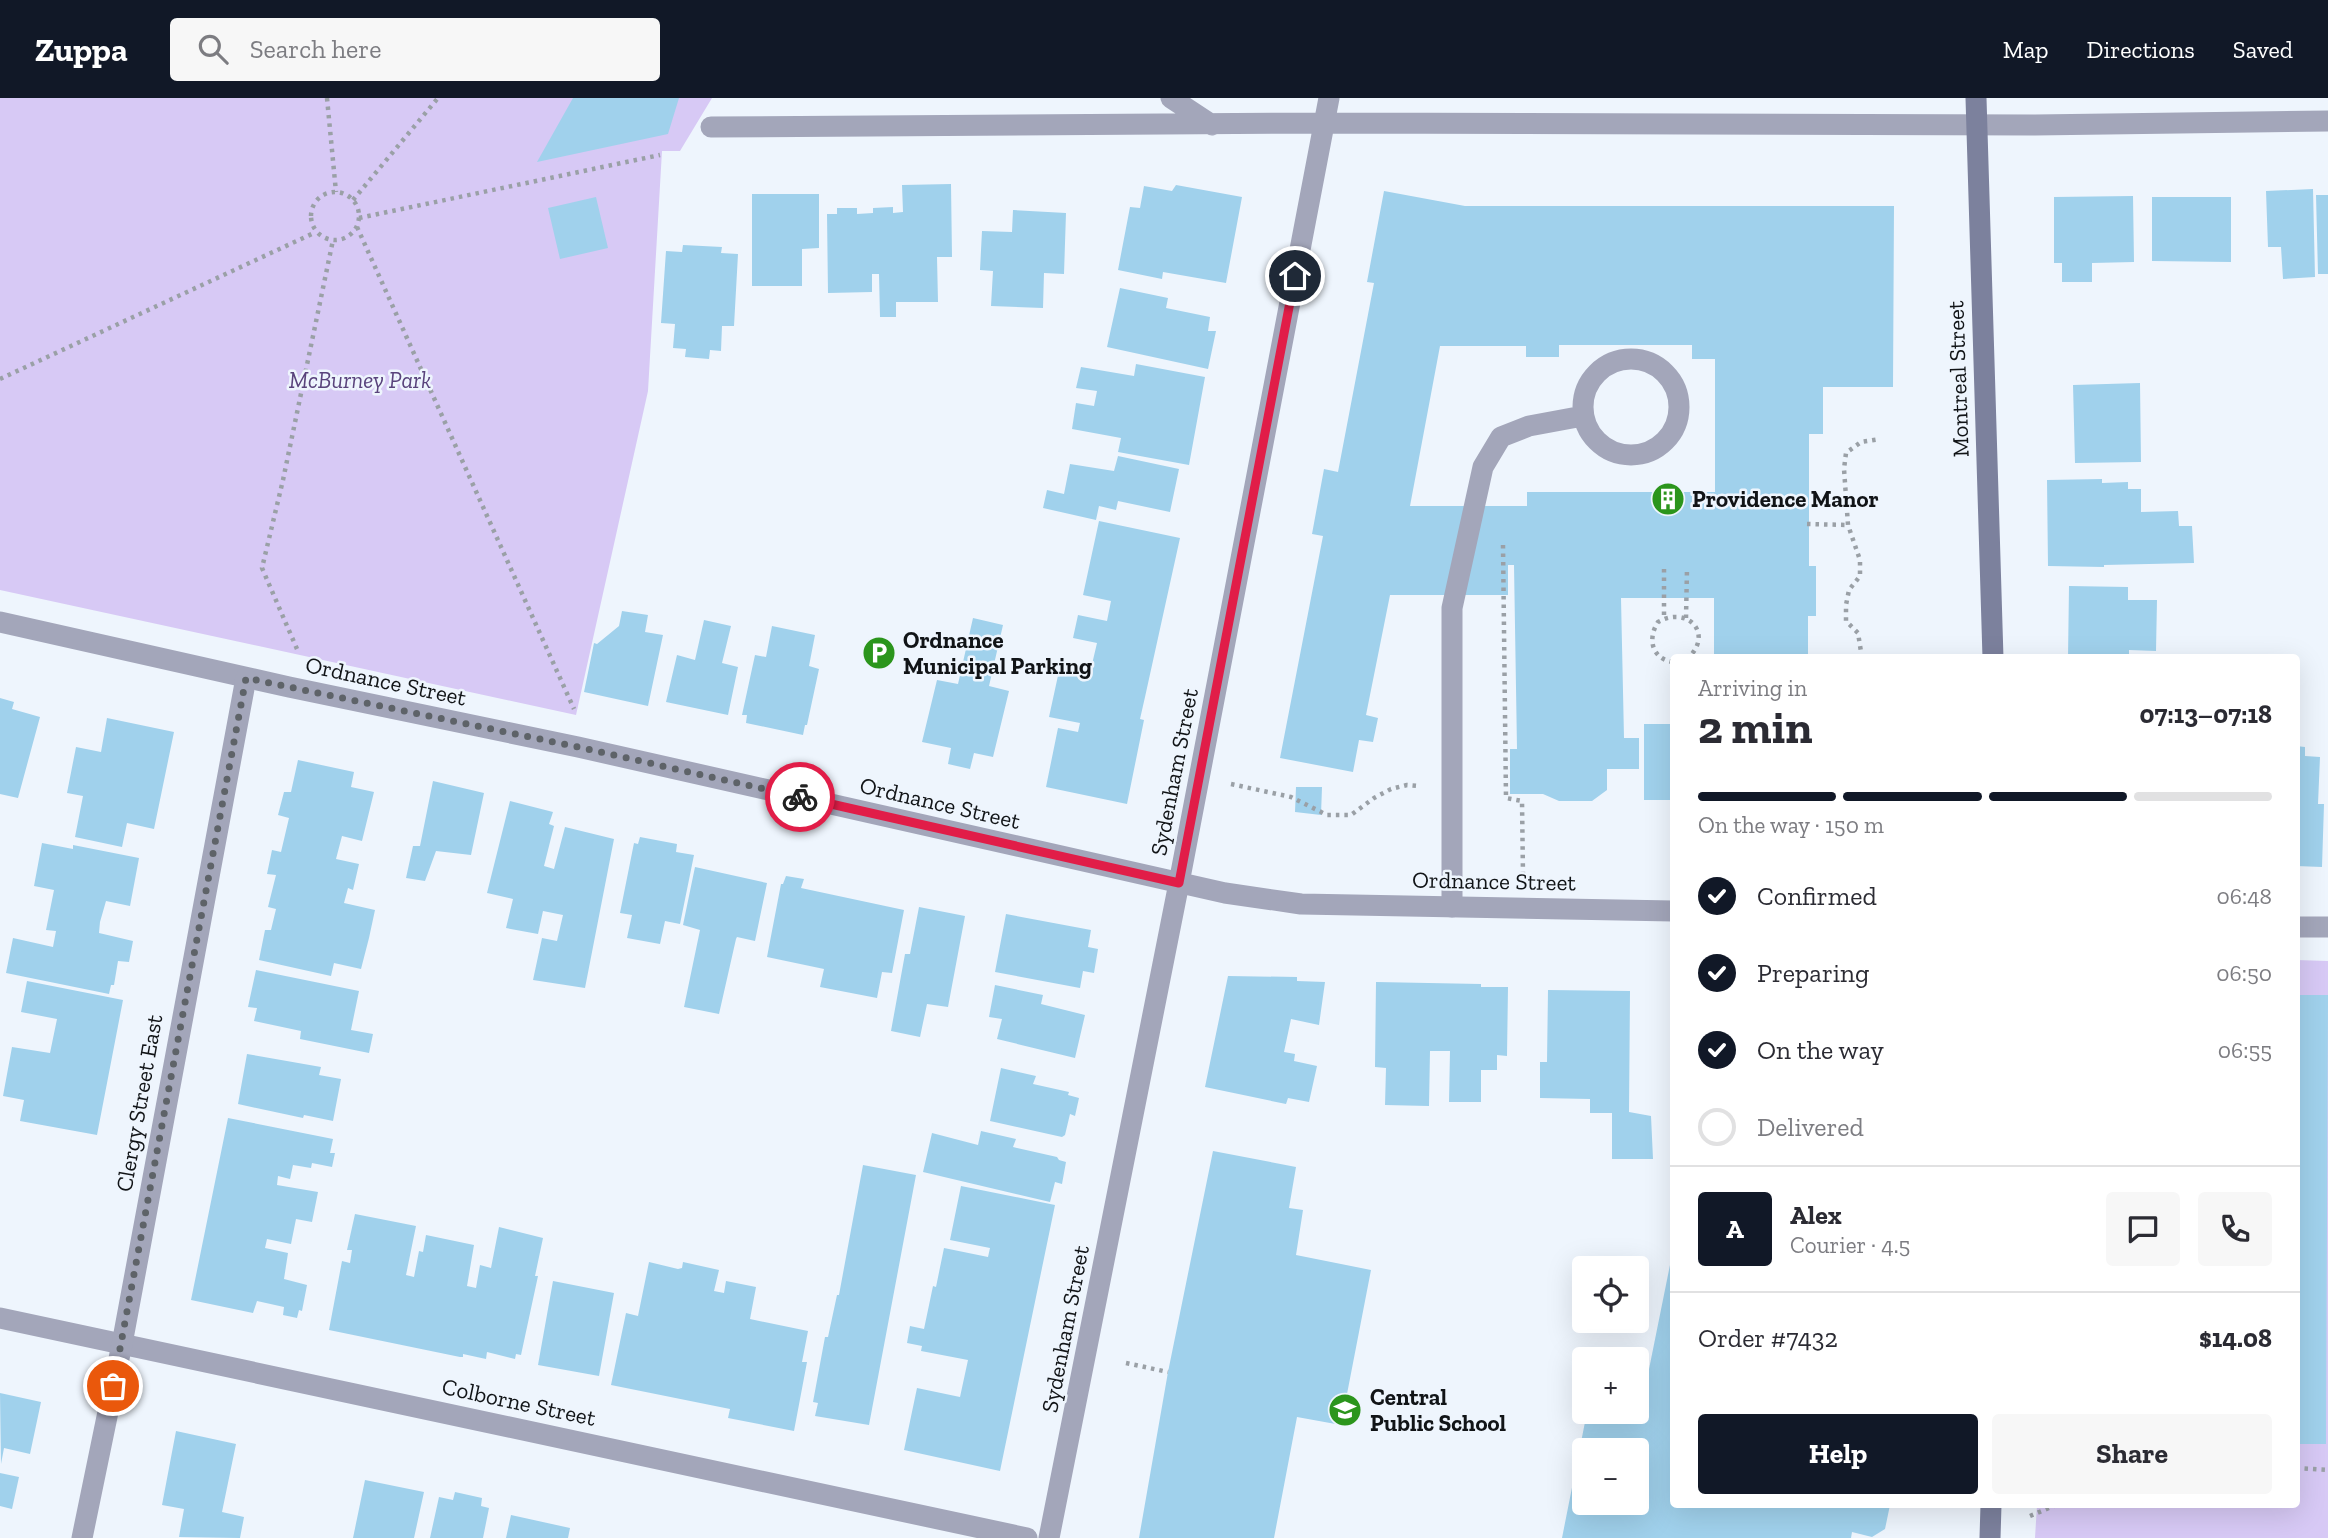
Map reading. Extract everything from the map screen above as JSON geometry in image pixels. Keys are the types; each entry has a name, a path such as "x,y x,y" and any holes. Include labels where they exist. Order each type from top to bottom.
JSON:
{"main road":[{"name":"Montreal Street","path":"1976,98 1993,654"},
{"path":"1990,1508 1990,1538"}],"street":[{"path":"1171,98 1212,125"},
{"name":"Sydenham Street","path":"1049,1538 1179,883 1329,98"},
{"path":"712,127 1324,123 1976,125 2328,121"},
{"path":"1626,360 1643,360 1658,367 1670,379 1677,393 1679,409 1676,426 1661,444 1641,454 1610,452 1598,443 1583,416 1583,400 1588,386 1597,374 1610,364 1626,360"},
{"path":"1452,907 1452,608 1483,467 1501,438 1529,426 1583,416"},
{"name":"Ordnance Street","path":"0,622 246,678 578,747 1225,893 1301,904 1670,911"},
{"name":"Clergy Street East","path":"82,1538 122,1344 246,678"},
{"path":"2300,927 2328,927"},
{"name":"Colborne Street","path":"0,1318 1027,1538"}],"path":[{"path":"327,98 336,192"},
{"path":"353,200 438,98"},
{"path":"359,218 660,155"},
{"path":"336,192 353,200 358,208 359,218 357,227 344,239 333,240 316,232 311,215 313,205 319,198 336,192"},
{"path":"357,227 574,709"},
{"path":"0,379 316,232"},
{"path":"298,649 262,568 333,240"},
{"path":"1861,654 1858,633 1846,621 1849,590 1860,576 1860,561 1848,525 1844,469 1846,453 1861,442 1880,439"},
{"path":"1807,524 1848,525"},
{"path":"1502,534 1506,798 1522,801 1522,877"},
{"path":"1664,569 1664,618"},
{"path":"1686,618 1687,569"},
{"path":"1670,661 1661,658 1652,645 1654,629 1658,622 1671,615 1686,618 1696,628 1696,649 1692,654"},
{"path":"1199,778 1291,797 1328,816 1351,816 1374,798 1407,785 1452,787"},
{"path":"1126,1363 1168,1372"},
{"path":"2300,1468 2328,1470"},
{"path":"2030,1516 2049,1508"}],"green space":[{"name":"McBurney Park","path":"0,98 712,98 680,151 662,151 648,391 576,715 0,590"},
{"path":"2300,960 2328,961 2328,1538 2035,1538 2037,1508 2300,1508"}],"building":[{"path":"573,98 679,98 668,134 537,162"},
{"path":"951,184 952,257 937,257 938,302 896,302 896,317 880,317 879,274 872,274 872,292 828,293 827,214 837,214 837,208 857,208 857,214 873,213 873,208 893,207 893,213 903,212 902,185"},
{"path":"1176,185 1242,197 1226,283 1163,272 1162,279 1118,270 1130,207 1140,208 1144,186 1172,191"},
{"path":"2313,189 2315,277 2283,279 2281,247 2268,247 2266,191"},
{"name":"Providence Manor","path":"1384,191 1465,206 1894,206 1893,387 1823,387 1823,434 1809,434 1809,566 1816,566 1816,616 1808,616 1808,654 1714,654 1714,598 1621,598 1624,738 1639,738 1639,769 1607,769 1607,790 1592,801 1559,801 1543,794 1510,794 1510,749 1517,749 1514,565 1508,565 1508,595 1390,595 1366,715 1378,718 1373,742 1359,740 1353,772 1280,758 1323,536 1312,534 1324,469 1338,472 1374,283 1367,282","holes":["1559,345 1692,345 1692,359 1715,359 1715,492 1527,492 1527,506 1410,506 1440,346 1526,346 1526,357 1559,357"]},
{"path":"752,194 819,194 819,248 802,249 802,286 752,286"},
{"path":"2316,195 2328,195 2328,274 2318,274"},
{"path":"2133,196 2134,262 2092,263 2092,282 2062,282 2062,263 2054,263 2054,197"},
{"path":"596,197 608,248 560,259 548,208"},
{"path":"2152,197 2231,197 2231,262 2152,261"},
{"path":"1013,210 1066,213 1064,274 1044,273 1043,308 991,306 993,271 980,270 982,231 1012,232"},
{"path":"683,245 722,247 721,253 738,254 734,326 722,326 721,351 710,350 709,359 685,357 686,349 673,348 675,324 661,323 666,251 682,252"},
{"path":"1120,288 1168,298 1166,308 1210,317 1208,331 1216,331 1208,369 1107,347"},
{"path":"1136,364 1205,377 1189,465 1118,452 1121,438 1072,429 1076,403 1094,406 1097,391 1076,388 1081,367 1134,376"},
{"path":"2140,383 2141,462 2075,463 2073,385"},
{"path":"1118,456 1179,469 1170,512 1118,501 1116,510 1099,506 1096,520 1043,508 1047,490 1064,494 1070,464 1114,471"},
{"path":"2102,479 2102,483 2128,482 2128,489 2141,489 2141,512 2178,511 2179,526 2192,526 2194,563 2104,567 2048,566 2047,480"},
{"path":"1099,521 1180,538 1140,719 1144,720 1127,804 1046,787 1058,728 1078,732 1080,723 1049,717 1059,671 1089,677 1097,643 1073,638 1078,615 1107,621 1111,601 1083,595"},
{"path":"2069,586 2128,587 2128,600 2157,600 2156,651 2068,654"},
{"path":"622,611 648,615 645,632 663,635 648,706 584,692 594,643 597,644 619,626"},
{"path":"973,618 1003,625 989,686 1009,691 993,757 974,753 970,769 948,764 951,748 922,742 937,680 958,684"},
{"path":"704,620 731,626 722,663 738,667 728,715 666,702 677,655 695,660"},
{"path":"772,626 815,635 809,666 819,669 803,735 746,723 747,715 742,715 755,655 766,657"},
{"path":"0,698 14,702 12,709 40,717 18,798 0,794"},
{"path":"107,718 174,732 154,829 127,823 122,847 75,837 83,796 67,793 76,747 101,752"},
{"path":"1644,724 1670,724 1670,800 1644,800"},
{"path":"2300,746 2305,747 2305,756 2320,757 2318,804 2324,804 2322,867 2300,866"},
{"path":"298,760 354,772 351,787 374,792 362,841 342,836 336,859 359,864 353,890 348,888 344,903 375,910 369,938 361,969 334,963 331,976 259,960 265,930 271,930 276,909 268,907 276,875 267,874 272,850 281,852 289,818 278,815 284,792 291,792"},
{"path":"433,781 484,793 471,855 436,851 425,881 406,878 413,846 420,846"},
{"path":"1296,787 1322,787 1321,815 1295,812"},
{"path":"510,801 553,812 549,824 554,826 544,866 554,869 565,827 614,839 585,988 533,980 542,938 557,941 563,915 543,911 538,934 506,928 513,899 487,893"},
{"path":"640,837 677,844 676,852 694,855 680,924 665,921 660,944 627,938 632,915 620,913 634,843 638,844"},
{"path":"42,843 73,849 73,845 139,858 130,906 106,901 100,922 99,933 133,941 129,962 118,961 114,985 111,985 109,994 6,973 13,938 53,947 56,931 46,930 54,890 34,886"},
{"path":"695,867 767,883 755,941 736,939 719,1014 684,1007 700,930 683,925"},
{"path":"786,876 804,879 801,888 904,910 892,973 882,972 877,998 820,987 824,969 767,957 781,884"},
{"path":"919,907 965,916 948,1007 927,1004 920,1037 891,1031 905,954 910,954"},
{"path":"1006,914 1091,930 1088,947 1098,949 1094,973 1083,971 1080,988 995,972"},
{"path":"256,970 359,991 351,1030 373,1034 369,1053 300,1039 301,1031 254,1021 257,1008 248,1007"},
{"path":"1228,976 1297,977 1297,981 1325,982 1319,1025 1291,1019 1284,1052 1295,1054 1294,1061 1317,1066 1309,1102 1288,1098 1286,1104 1205,1087"},
{"path":"27,981 123,1000 97,1135 20,1121 24,1100 3,1096 12,1047 50,1053 57,1019 21,1012"},
{"path":"1376,982 1508,987 1507,1056 1497,1055 1497,1070 1481,1070 1481,1102 1449,1102 1450,1051 1430,1051 1429,1106 1385,1105 1386,1068 1375,1067"},
{"path":"995,985 1043,995 1041,1004 1085,1015 1075,1058 997,1039 1002,1019 989,1017"},
{"path":"1548,990 1630,991 1629,1112 1651,1116 1653,1159 1612,1159 1612,1113 1590,1113 1590,1099 1540,1098 1540,1062 1547,1062"},
{"path":"2300,995 2328,995 2326,1444 2300,1444"},
{"path":"247,1054 321,1067 319,1075 341,1079 333,1121 304,1115 303,1118 238,1104"},
{"path":"1001,1068 1036,1076 1033,1084 1069,1092 1068,1095 1079,1098 1075,1116 1070,1114 1065,1135 1062,1137 990,1121"},
{"path":"228,1118 333,1139 330,1153 335,1153 332,1167 312,1163 311,1168 293,1165 290,1179 278,1176 277,1185 318,1192 312,1222 296,1219 291,1244 267,1239 265,1248 288,1253 284,1279 307,1285 302,1311 299,1310 297,1318 283,1315 284,1307 257,1301 253,1313 191,1300"},
{"path":"981,1131 1016,1139 1013,1147 1057,1157 1066,1162 1062,1184 1055,1182 1050,1202 923,1172 932,1133 978,1145"},
{"path":"1213,1151 1296,1167 1289,1208 1303,1210 1296,1255 1371,1270 1341,1425 1297,1417 1274,1538 1139,1538 1168,1372"},
{"path":"863,1165 916,1175 869,1425 815,1416 818,1403 813,1402 825,1337 828,1337 839,1295"},
{"path":"961,1186 1055,1205 1000,1471 904,1450 917,1388 960,1397 968,1360 921,1351 922,1346 907,1343 910,1326 924,1329 944,1248 988,1257 990,1248 950,1240"},
{"path":"355,1214 416,1226 406,1275 414,1277 419,1251 423,1252 426,1235 474,1245 467,1286 476,1288 480,1265 491,1268 499,1227 543,1238 535,1276 538,1276 521,1355 516,1354 515,1359 487,1352 486,1359 463,1354 463,1357 460,1357 329,1330 342,1261 350,1263 352,1250 347,1250"},
{"path":"649,1262 678,1269 682,1268 683,1262 719,1270 714,1291 724,1293 726,1281 756,1287 750,1319 808,1331 802,1362 807,1362 794,1431 728,1418 730,1409 611,1385 626,1313 638,1316"},
{"path":"1670,1265 1670,1508 1889,1508 1885,1529 1872,1537 1852,1532 1851,1538 1562,1538 1572,1488 1572,1515 1649,1515 1649,1438 1582,1438 1585,1424 1649,1424 1649,1369"},
{"path":"553,1281 614,1293 599,1376 538,1365"},
{"path":"0,1393 41,1402 30,1454 4,1448 1,1464"},
{"path":"176,1431 236,1444 222,1512 244,1517 240,1538 179,1537 184,1509 162,1505"},
{"path":"0,1473 19,1477 12,1509 0,1506"},
{"path":"365,1480 424,1492 414,1538 353,1538"},
{"path":"455,1492 482,1498 481,1506 489,1508 483,1538 430,1538 439,1497 453,1500"},
{"path":"511,1515 570,1528 568,1538 506,1538"}],"way so far":[{"path":"113,1386 246,678 578,747 800,797"}],"place":[{"name":"Providence Manor","path":"1668,499"},
{"name":"Ordnance Municipal Parking","path":"879,653"},
{"name":"Central Public School","path":"1345,1410"}],"route":[{"path":"800,797 1179,883 1295,276"}]}
